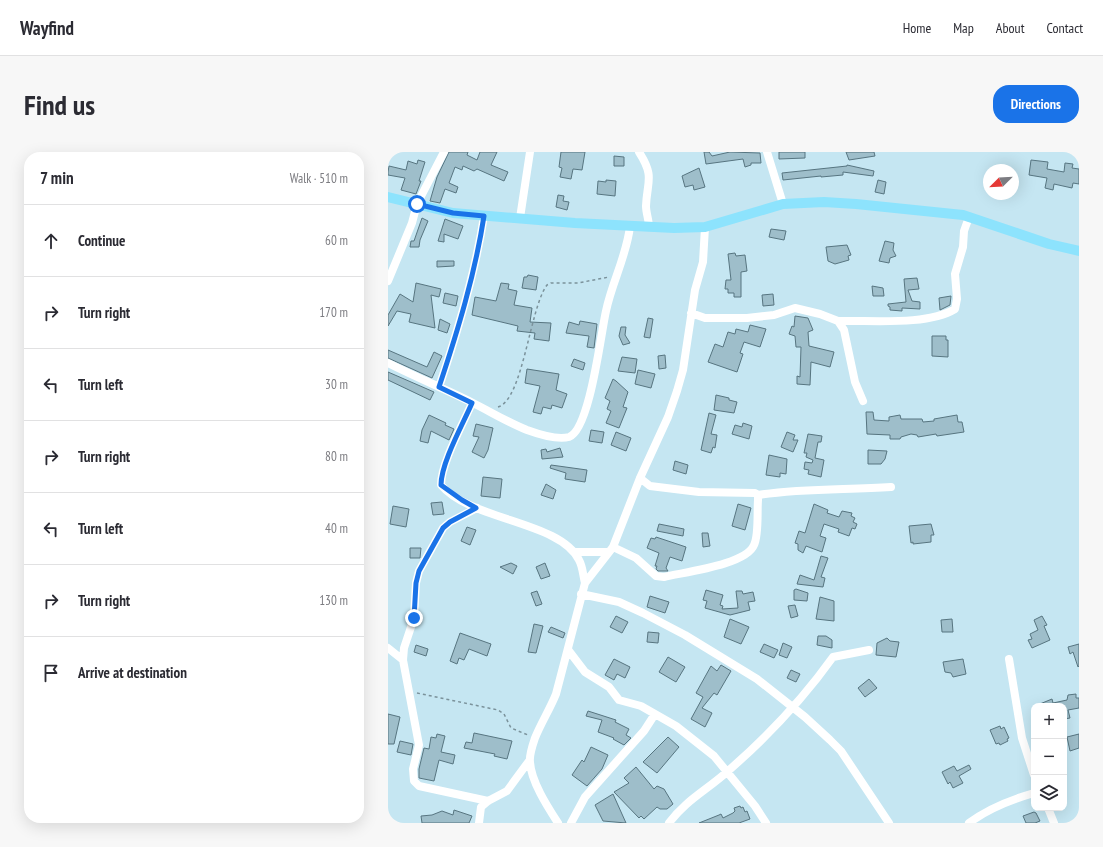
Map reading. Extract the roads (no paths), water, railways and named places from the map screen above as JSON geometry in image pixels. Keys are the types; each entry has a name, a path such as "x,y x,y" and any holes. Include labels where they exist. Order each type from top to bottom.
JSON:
{"main road":[{"path":"388,197 453,213 649,227 705,227 783,204 824,202 969,217 1049,244 1079,251"}],"street":[{"path":"388,281 412,223 417,204 444,152"},
{"path":"520,218 530,152"},
{"path":"639,152 646,164 649,175 646,207 649,227"},
{"path":"767,152 783,204"},
{"path":"439,387 459,327 479,247 484,216"},
{"path":"691,313 705,318 747,318 774,316 795,308 820,314 838,321 919,319 944,314 955,309 957,299 955,274 963,247 964,231 969,217"},
{"path":"388,363 527,430 555,437 568,438 573,435 587,405 594,377 606,311 615,277 628,242 630,226"},
{"path":"479,823 481,807 488,801 508,791 530,761 535,737 556,694 569,651 581,594 585,583 611,550 640,478 668,417 683,370 691,313 703,262 705,227"},
{"path":"838,321 844,330 851,367 863,401"},
{"path":"472,403 446,463 441,478 441,485 476,508 544,532 574,552 582,566 585,583"},
{"path":"640,478 650,486 699,492 755,493 758,495 791,489 855,490 891,487"},
{"path":"574,552 611,550 636,558 656,576 664,577 737,560 751,552 755,544 758,495"},
{"path":"476,508 450,522 443,528 419,571 416,583 414,618 404,648 403,660 419,745 413,769 414,781 419,786 488,801"},
{"path":"581,594 619,602 685,635 757,679 818,728 841,751 889,823"},
{"path":"388,648 403,660"},
{"path":"669,823 685,804 727,772 760,741 812,686 833,657 869,650"},
{"path":"569,651 585,672 607,685 619,700 641,706 655,714 682,730 714,756 755,806 766,823"},
{"path":"1009,659 1022,738 1031,766"},
{"path":"571,823 585,797 644,731 655,714"},
{"path":"530,761 537,785 558,823"},
{"path":"969,823 982,813 998,805 1031,794"},
{"path":"1049,811 1054,823"}]}
